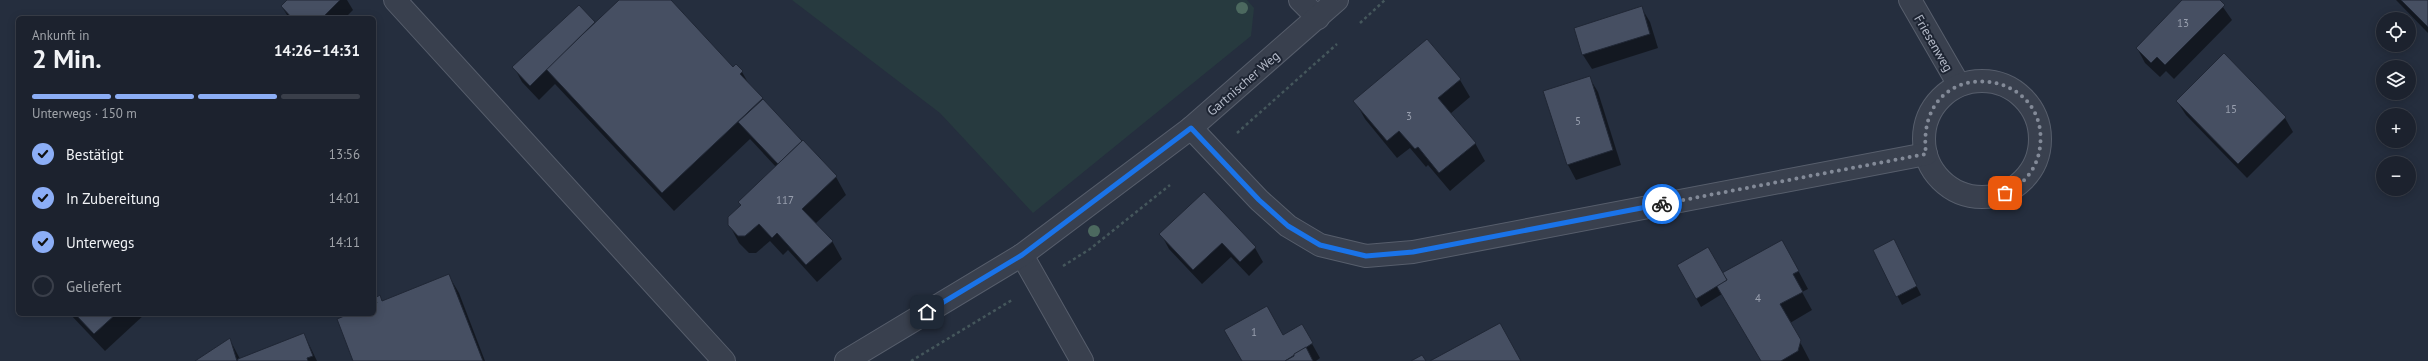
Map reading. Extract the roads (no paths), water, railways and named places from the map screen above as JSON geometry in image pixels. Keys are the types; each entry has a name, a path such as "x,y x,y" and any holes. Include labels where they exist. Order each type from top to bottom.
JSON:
{"street":[{"path":"394,0 724,361"},
{"path":"1300,0 1318,18"},
{"name":"Gartnischer Weg","path":"846,361 1022,255 1191,128 1337,0"},
{"name":"Friesenweg","path":"1910,0 1959,86"},
{"name":"Friesenweg","path":"1979,81 1998,83 2017,92 2030,106 2039,123 2041,142 2037,161 2027,177 2013,189 1996,196 1978,198 1961,193 1945,184 1933,171 1926,154 1924,138 1926,122 1934,106 1945,94 1959,86 1979,81"},
{"path":"1191,128 1259,200 1288,226 1320,245 1366,256 1413,252 1926,154"},
{"path":"1022,255 1082,361"}]}
